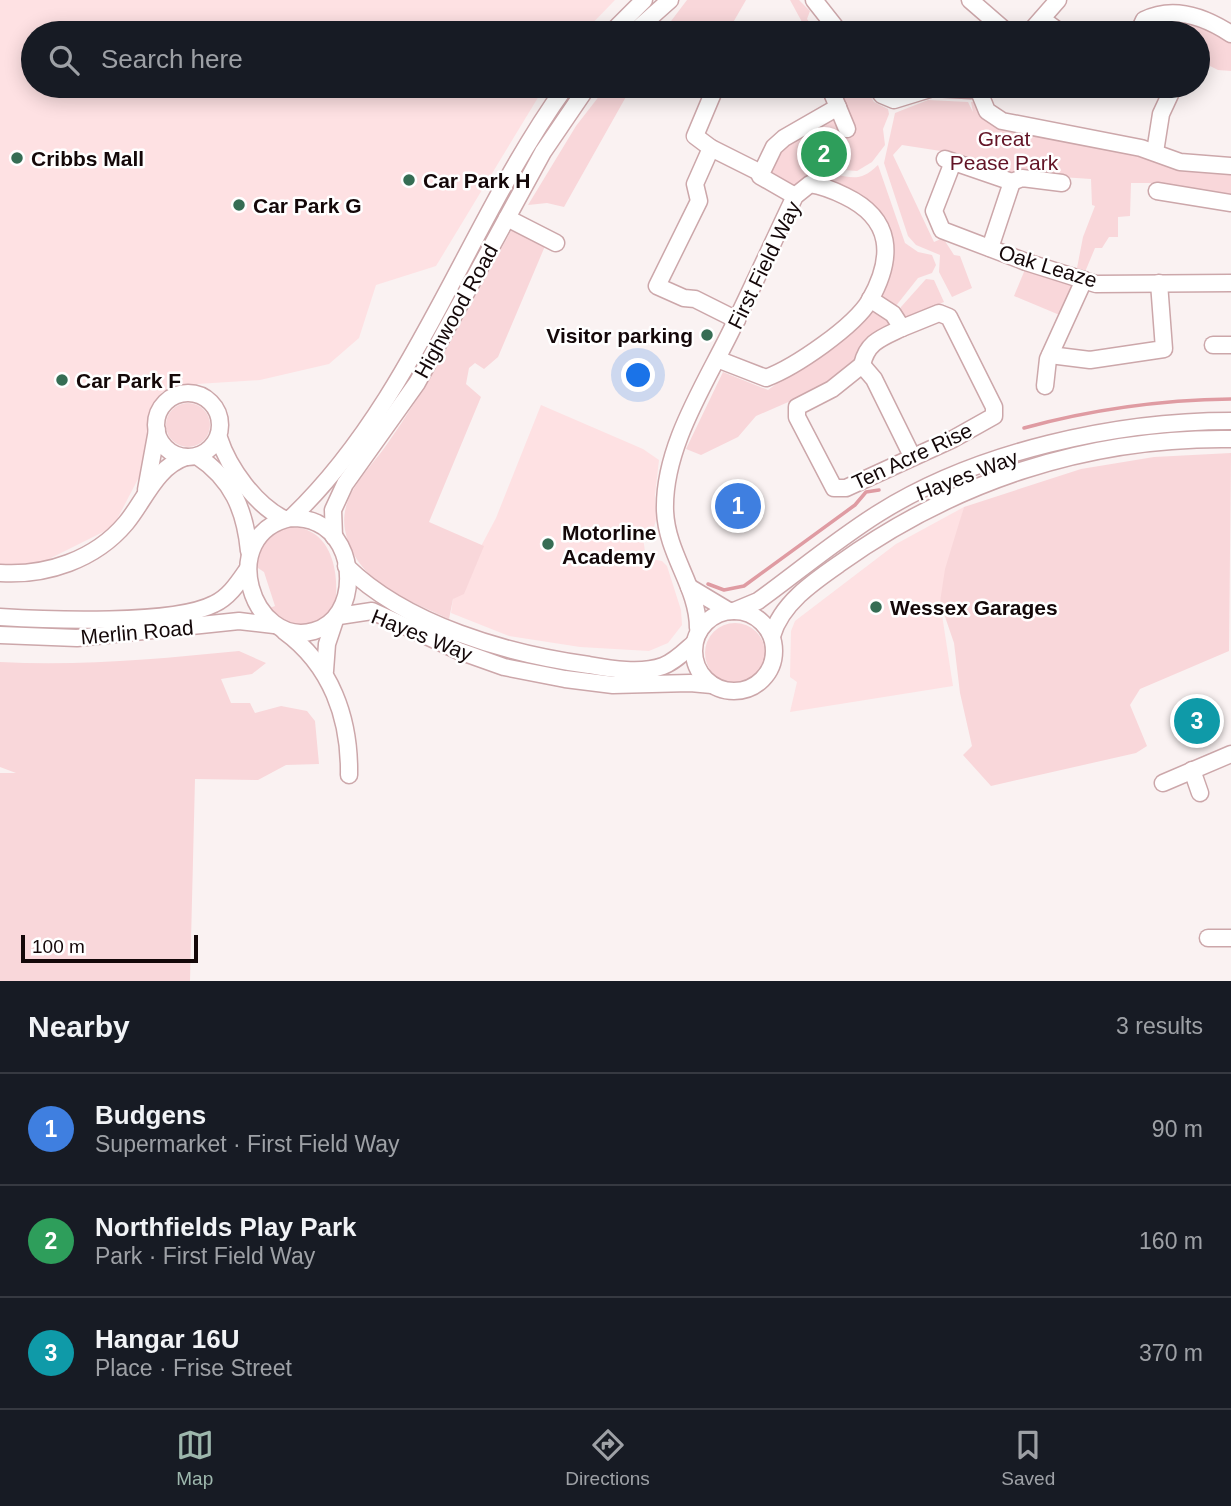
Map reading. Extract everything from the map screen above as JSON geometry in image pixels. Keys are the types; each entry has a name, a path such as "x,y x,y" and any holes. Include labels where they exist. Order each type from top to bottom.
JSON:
{"street":[{"path":"623,21 644,0"},
{"path":"646,21 670,0"},
{"path":"814,0 831,7"},
{"path":"970,0 994,21"},
{"path":"1045,21 1042,19 1058,0"},
{"path":"1144,21 1150,17 1185,13 1206,18 1231,34"},
{"name":"Highwood Road","path":"287,519 328,477 408,365 503,188 541,120 557,98"},
{"name":"Highwood Road","path":"334,537 333,510 336,500 417,383 543,152 580,98"},
{"path":"711,98 695,136 795,196"},
{"path":"834,98 847,129"},
{"path":"982,98 984,106 995,119 1155,152 1180,162 1231,166"},
{"path":"1155,152 1161,114 1168,98"},
{"path":"761,175 774,147 784,138 838,107"},
{"path":"711,148 695,184 699,201 657,286 684,298 695,299 737,320"},
{"name":"Oak Leaze","path":"1012,182 949,161 934,211 935,220 942,230 1084,281 1101,284 1231,283"},
{"path":"990,248 1012,182 1023,178 1062,183"},
{"name":"First Field Way","path":"695,636 689,587 669,542 665,492 676,449 718,359 795,196 810,184 823,186 859,203 877,220 884,234 886,251 870,299 846,325 804,357 766,378 718,359"},
{"path":"1157,191 1231,203"},
{"path":"507,218 556,243"},
{"path":"1045,386 1044,356 1084,281"},
{"path":"1044,356 1090,360 1164,349 1159,284"},
{"path":"870,299 892,314 902,328 871,343 865,351 862,365 874,379 912,456"},
{"name":"Ten Acre Rise","path":"862,365 832,389 797,407 797,417 834,488 846,488 993,416 995,407 949,317 939,313 902,328"},
{"path":"1213,345 1231,345"},
{"path":"144,495 157,419 163,406 171,398 197,394 215,408 220,422 219,438 222,449 261,506 287,519 317,523 334,537 346,566 347,596 327,644 325,671 345,727 349,775"},
{"name":"Hayes Way","path":"732,611 758,601 881,512 963,472 1090,434 1145,424 1231,421"},
{"path":"157,430 168,450 191,456 217,469 239,502 249,551 247,570 258,604 278,627 325,671"},
{"path":"0,573 33,574 59,568 99,547 125,524 144,495 169,465 207,451 219,438"},
{"name":"Hayes Way","path":"772,636 785,610 824,575 921,511 974,486 1032,465 1094,450 1153,442 1231,439"},
{"path":"249,551 258,537 287,519"},
{"name":"Hayes Way","path":"346,566 374,590 445,627 536,656 611,668 647,669 673,661 695,636"},
{"name":"Merlin Road","path":"0,617 72,620 139,617 197,610 220,600 247,570"},
{"path":"689,587 732,611 753,616 764,624 772,636 775,649 771,667 760,682 739,691 724,690 712,685 695,666 695,636 709,619 732,611"},
{"name":"Hayes Way","path":"337,618 372,611 493,663 565,679 612,685 690,682 712,685"},
{"path":"278,627 314,631 337,618"},
{"name":"Merlin Road","path":"0,635 78,638 239,621 278,627"},
{"path":"1163,783 1231,754"},
{"path":"1192,770 1200,793"},
{"path":"1208,938 1231,938"}],"shaded area":[{"path":"0,0 615,0 595,21 21,21 21,98 538,98 436,266 376,285 359,338 329,364 260,380 197,384 162,392 151,413 150,456 113,527 39,564 0,564"},
{"path":"541,405 643,449 659,460 655,495 656,520 653,531 643,538 646,558 662,561 667,566 681,610 682,625 668,643 649,651 580,647 509,636 451,613 453,599 496,518"},
{"name":"Wessex Garages","path":"964,507 940,602 953,686 790,712 797,682 790,677 791,631 795,621 896,544"}],"green space":[{"path":"687,0 746,0 734,21 671,21"},
{"path":"790,0 799,0 810,11 809,21 801,21"},
{"path":"1210,30 1231,41 1231,71 1210,66"},
{"path":"598,98 625,98 564,207 547,203 528,205 576,126"},
{"path":"835,98 872,98 888,109 889,114 883,129 885,145 872,162 857,171 832,169 811,176 795,187 772,176 771,172 782,149 836,114"},
{"name":"Great Pease Park","path":"928,100 968,102 973,112 971,102 978,101 984,116 1231,170 1231,195 1149,183 1131,183 1130,216 1118,217 1118,237 1109,237 1102,248 1095,248 1085,272 1077,268 1083,237 1095,206 1092,205 1091,179 1015,174 1006,176 960,158 960,154 902,145 893,155 934,242 943,238 954,255 960,256 972,288 952,297 939,272 940,255 916,245 908,236 884,163 895,113"},
{"path":"878,165 905,243 918,252 932,255 936,265 932,273 918,278 895,307 880,295 893,259 894,243 890,229 873,206 847,189 820,177 862,176"},
{"path":"516,222 548,239 498,357 484,369 475,363 469,368 466,384 481,397 429,522 484,546 464,594 453,599 449,619 400,596 371,576 351,548 345,530 346,506 356,485 421,393"},
{"path":"1026,267 1077,288 1062,316 1014,296"},
{"path":"926,279 934,280 944,302 906,318 900,311 901,307"},
{"path":"871,312 881,315 891,324 868,337 849,368 825,386 756,416 738,437 701,455 686,449 723,372 768,390"},
{"path":"188,403 203,410 210,425 203,440 188,447 173,440 166,425 173,410"},
{"path":"1231,453 1229,651 1140,689 1130,705 1147,746 1136,753 991,786 963,755 972,746 960,693 954,643 940,602 945,569 964,507 1081,469 1154,457"},
{"path":"291,527 305,529 316,535 331,555 334,568 335,608 320,620 311,623 285,620 270,608 275,606 264,572 258,568 260,553 267,541 278,532"},
{"path":"729,623 741,623 760,636 765,653 763,665 752,678 741,683 729,683 710,670 705,659 705,647 718,628"},
{"path":"239,651 266,663 252,674 221,679 231,703 250,703 255,713 281,706 307,711 315,721 319,764 286,765 258,780 195,779 190,981 0,981 0,773 16,773 0,767 0,662 90,662"}],"waterway":[{"path":"1024,428 1126,407 1231,399"},
{"path":"708,584 724,590 744,586 855,505 866,492 879,490"}],"place":[{"name":"Northfields Play Park","path":"824,154"},
{"name":"Cribbs Mall","path":"17,158"},
{"name":"Car Park H","path":"409,180"},
{"name":"Car Park G","path":"239,205"},
{"name":"Visitor parking","path":"707,335"},
{"name":"Car Park F","path":"62,380"},
{"name":"Budgens","path":"738,506"},
{"name":"Motorline Academy","path":"548,544"},
{"name":"Wessex Garages","path":"876,607"},
{"name":"Hangar 16U","path":"1197,721"}]}
